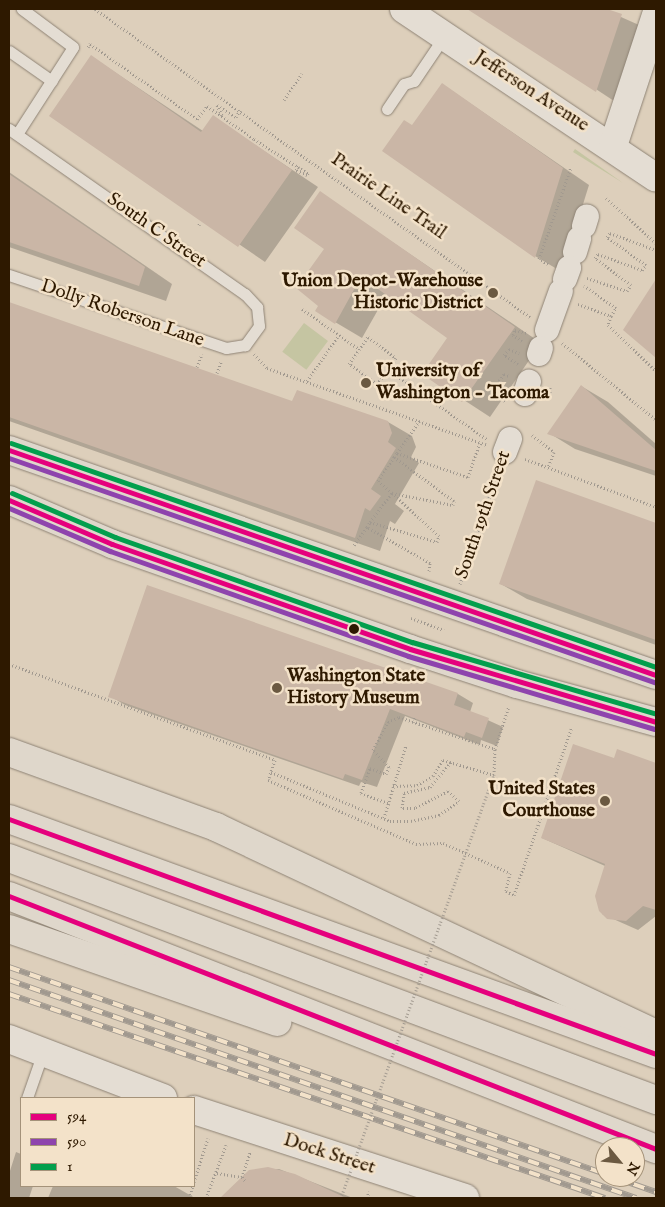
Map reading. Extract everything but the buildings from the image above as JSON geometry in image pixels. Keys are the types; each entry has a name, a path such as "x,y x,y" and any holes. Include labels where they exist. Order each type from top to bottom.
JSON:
{"main road":[{"path":"9,450 452,606 656,675"},
{"path":"9,500 112,544 435,656 517,684 656,722"},
{"path":"9,752 216,827 656,1034"},
{"path":"9,819 656,1054"},
{"path":"9,858 656,1100"},
{"path":"9,896 656,1150"},
{"path":"9,929 656,1150"}],"street":[{"name":"Jefferson Avenue","path":"404,9 613,146 656,178"},
{"path":"613,146 656,15"},
{"path":"528,386 572,259"},
{"path":"9,1038 44,1050 161,1097"},
{"name":"Dock Street","path":"195,1110 465,1198"}],"lane":[{"path":"13,132 52,81 73,47 22,9"},
{"path":"387,109 404,84 414,81 444,35"},
{"path":"9,51 52,81"},
{"name":"South C Street","path":"13,132 252,300 259,326 241,346"},
{"name":"Dolly Roberson Lane","path":"9,275 188,337 241,346"},
{"path":"26,1097 44,1050"}],"path":[{"name":"Prairie Line Trail","path":"95,9 240,110 528,386 656,420"},
{"path":"85,52 90,44 197,119 207,106 253,140 299,166"},
{"path":"284,100 302,73"},
{"path":"229,122 217,105 236,117 240,110"},
{"path":"539,258 571,167"},
{"path":"606,198 656,243"},
{"path":"656,250 610,233 607,236 646,265 642,270 598,254 594,258 631,285 627,291 582,276 578,282 616,308 608,325 656,371"},
{"path":"572,259 611,316"},
{"path":"302,308 360,349"},
{"path":"307,381 339,334"},
{"path":"368,338 396,358 388,370 377,384 349,364 368,338"},
{"path":"241,346 267,368 480,443 468,477 397,453"},
{"path":"388,370 528,386 554,452 548,468 656,507"},
{"name":"South 19th Street","path":"435,656 528,386"},
{"path":"370,522 437,542 439,536 378,481 420,421"},
{"path":"392,493 453,505 454,501 394,457"},
{"path":"354,545 392,493"},
{"path":"367,527 430,563 429,571"},
{"path":"411,618 452,606"},
{"path":"9,664 275,760 268,780 416,844 443,843 510,873 506,891 514,895 572,727"},
{"path":"340,1198 494,775 495,749 510,705"},
{"path":"388,803 362,792 370,768 386,774 389,767 373,750 377,736 388,722 399,717 495,749"},
{"path":"413,722 415,717"},
{"path":"384,818 406,745"},
{"path":"393,786 418,784 434,776 444,760 494,775"},
{"path":"271,772 384,818 410,822 439,815 459,801 448,791 414,808 402,808 404,793 430,786 451,762"},
{"path":"195,1178 210,1133"},
{"path":"206,1198 217,1173 228,1139"},
{"path":"242,1177 252,1147"},
{"path":"217,1173 242,1177 246,1182"}],"green space":[{"path":"575,149 623,183 573,152"},
{"path":"304,323 328,341 306,370 282,352"}],"railway":[{"path":"9,967 595,1171"},
{"path":"9,980 636,1198"},
{"path":"9,994 605,1198"},
{"path":"642,1187 656,1192"}],"transit line":[{"name":"1","path":"11,443 656,667"},
{"name":"594","path":"9,450 656,675"},
{"name":"590","path":"9,458 654,682"},
{"name":"1","path":"12,493 115,537 412,642 656,714"},
{"name":"594","path":"9,500 112,544 410,649 656,722"},
{"name":"590","path":"9,508 110,551 408,656 654,729"},
{"name":"594","path":"9,819 656,1054"},
{"name":"594","path":"9,896 656,1149"}],"place":[{"name":"Union Depot-Warehouse Historic District","path":"493,293"},
{"name":"University of Washington - Tacoma","path":"366,383"},
{"name":"Washington State History Museum","path":"277,688"},
{"name":"United States Courthouse","path":"605,801"}]}
